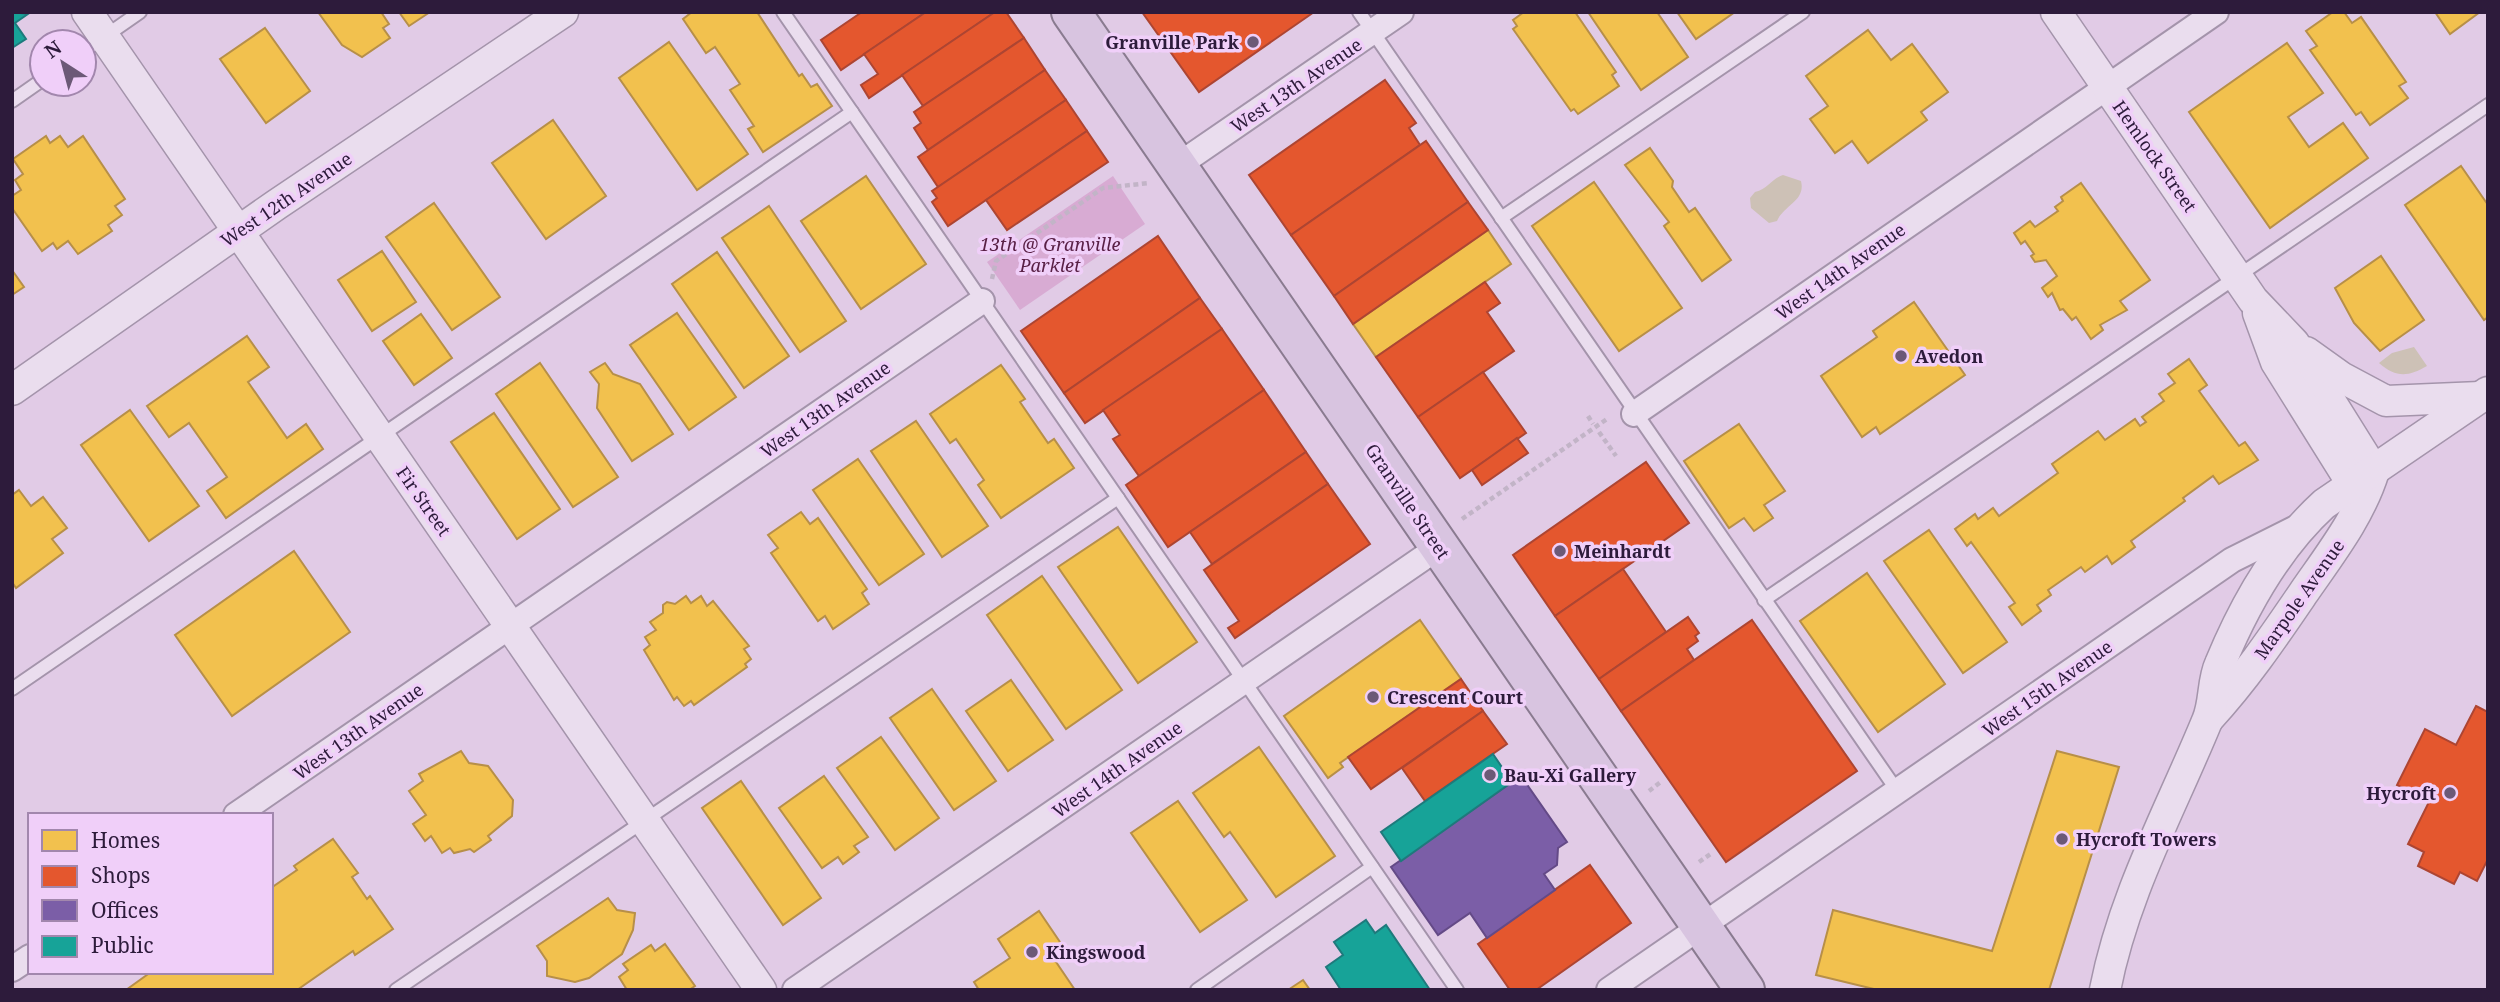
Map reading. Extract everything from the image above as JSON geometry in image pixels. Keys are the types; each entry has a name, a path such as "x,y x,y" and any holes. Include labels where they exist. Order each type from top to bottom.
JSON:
{"highway":[{"name":"Granville Street","path":"1071,12 1177,166 1450,533 1701,927 1745,990"}],"street":[{"name":"West 12th Avenue","path":"12,390 238,232 563,12"},
{"name":"West 13th Avenue","path":"1177,166 1365,22 1401,12"},
{"name":"Hemlock Street","path":"2056,12 2246,288 2294,343 2363,485"},
{"name":"West 14th Avenue","path":"1634,414 2216,12"},
{"name":"Fir Street","path":"98,49 238,232 761,990"},
{"name":"Hemlock Street","path":"2246,288 2276,362 2363,485"},
{"name":"West 13th Avenue","path":"239,813 982,301"},
{"path":"2294,343 2341,377 2386,401 2484,394"},
{"name":"West 15th Avenue","path":"1609,990 2232,560 2300,526 2363,485 2484,394"},
{"name":"Marpole Avenue","path":"2209,718 2243,680 2363,485"},
{"name":"Marpole Avenue","path":"2105,990 2128,906 2153,838 2209,718 2219,666 2261,584 2300,526"},
{"name":"West 14th Avenue","path":"795,990 1244,681 1450,533"},
{"path":"12,969 28,958"}],"lane":[{"path":"98,41 140,12"},
{"path":"783,12 1457,990"},
{"path":"1501,218 1803,12"},
{"path":"1365,22 1898,792"},
{"path":"12,101 28,90"},
{"path":"1764,600 2246,288 2488,105"},
{"path":"12,689 852,112"},
{"path":"396,990 643,818 1118,498"},
{"path":"1197,990 1372,867"}],"path":[{"path":"982,301 987,298 996,261 1103,188 1153,183 1177,166"},
{"path":"1450,533 1618,412 1634,414"},
{"path":"1588,416 1593,424"},
{"path":"1599,432 1616,456"},
{"path":"1646,793 1662,781"},
{"path":"1695,865 1712,853"}],"green space":[{"name":"13th @ Granville Parklet","path":"1113,176 1145,224 1020,310 987,262"}],"shaded area":[{"path":"1783,175 1801,181 1802,188 1777,221 1769,223 1751,208 1750,198"},
{"path":"2414,347 2427,366 2420,370 2402,374 2379,363 2392,353"}],"building: Homes":[{"path":"318,12 381,12 389,24 383,28 390,38 362,57 342,45"},
{"path":"399,12 430,12 409,26"},
{"path":"692,12 757,12 799,76 802,74 811,87 817,84 832,106 763,152 748,129 754,126 730,90 740,84 715,47 706,53 683,19"},
{"path":"1524,12 1575,12 1616,72 1612,75 1619,86 1578,114 1574,109 1571,111 1513,29 1517,26 1513,20"},
{"path":"1588,12 1657,12 1688,57 1641,90"},
{"path":"1677,12 1735,12 1696,39"},
{"path":"2333,12 2344,12 2352,23 2361,17 2406,82 2399,86 2408,98 2370,125 2361,112 2356,115 2310,50 2317,46 2306,31"},
{"path":"2435,12 2480,12 2450,34"},
{"path":"265,28 310,91 266,123 220,59"},
{"path":"1868,30 1891,60 1912,44 1948,92 1921,112 1927,120 1868,163 1852,141 1835,153 1810,119 1828,106 1806,76"},
{"path":"669,42 748,154 697,190 619,78"},
{"path":"2287,43 2323,93 2288,117 2309,147 2343,123 2368,158 2270,228 2189,112"},
{"path":"553,120 606,196 546,239 492,163"},
{"path":"46,136 50,143 60,136 68,147 83,136 125,199 115,206 122,215 108,225 112,231 78,254 68,241 57,249 53,243 42,251 12,208 12,196 21,190 15,180 23,174 13,159"},
{"path":"1650,148 1673,181 1672,187 1689,212 1695,208 1731,260 1702,281 1664,226 1669,222 1625,165"},
{"path":"2461,166 2488,205 2488,317 2484,320 2405,205"},
{"path":"866,176 926,264 861,309 801,221"},
{"path":"1594,182 1682,308 1619,351 1532,226"},
{"path":"2081,183 2150,280 2120,301 2127,310 2100,325 2103,330 2091,339 2076,317 2072,320 2063,309 2060,310 2052,293 2048,297 2042,288 2057,276 2046,260 2035,262 2031,256 2034,254 2025,241 2021,244 2014,233 2030,221 2035,227 2058,211 2055,207 2063,201 2061,197"},
{"path":"434,203 500,297 452,330 386,237"},
{"path":"769,206 846,321 800,352 722,238"},
{"path":"1488,230 1511,264 1376,357 1353,324"},
{"path":"382,251 416,302 372,331 338,280"},
{"path":"717,252 789,356 744,388 672,284"},
{"path":"2381,256 2424,320 2380,351 2354,323 2335,288"},
{"path":"12,270 24,287 12,295"},
{"name":"Avedon","path":"1914,302 1965,375 1880,434 1876,427 1862,437 1821,376 1877,337 1873,331"},
{"path":"677,313 736,397 689,430 630,345"},
{"path":"421,314 452,358 414,385 383,341"},
{"path":"247,336 269,367 248,382 287,438 306,424 323,449 226,518 207,491 227,477 189,423 169,437 147,406"},
{"path":"2189,359 2207,385 2199,391 2239,446 2245,442 2258,460 2219,484 2213,476 2183,498 2185,501 2131,541 2135,547 2112,564 2107,556 2085,572 2081,567 2048,590 2051,595 2037,605 2041,611 2022,625 2009,607 2015,603 1971,542 1967,546 1955,529 1975,514 1978,519 1993,508 1999,516 2058,473 2052,464 2098,431 2105,440 2135,419 2140,426 2146,422 2142,417 2164,401 2159,394 2175,383 2168,374"},
{"path":"540,363 618,477 573,507 496,394"},
{"path":"605,363 613,374 640,384 673,434 632,461 597,408 599,384 590,372"},
{"path":"1001,365 1025,399 1020,402 1048,443 1054,439 1074,468 1001,518 978,485 984,480 956,439 950,443 930,414"},
{"path":"130,410 199,506 149,541 81,445"},
{"path":"494,413 560,509 517,539 451,442"},
{"path":"916,421 988,526 942,557 871,451"},
{"path":"1739,424 1785,491 1764,505 1773,518 1754,531 1744,518 1729,528 1684,461"},
{"path":"858,459 924,554 879,585 813,490"},
{"path":"19,490 31,506 43,497 67,528 52,539 63,553 16,588 12,582 12,495"},
{"path":"801,512 810,524 818,518 867,589 862,593 869,604 833,629 825,616 818,621 771,553 778,548 768,535"},
{"path":"1118,527 1197,642 1138,683 1058,567"},
{"path":"1929,530 2007,642 1963,673 1884,561"},
{"path":"294,551 350,632 232,716 175,635"},
{"path":"1867,573 1945,684 1878,732 1800,621"},
{"path":"1042,576 1122,690 1066,729 987,615"},
{"path":"686,596 691,603 701,596 707,606 713,601 749,646 744,649 751,659 745,664 747,667 694,705 691,701 684,706 677,697 674,700 644,650 650,645 645,637 656,630 650,622 663,613 663,605 667,602 675,604"},
{"name":"Crescent Court","path":"1420,620 1461,679 1340,763 1343,767 1328,778 1284,716"},
{"path":"1011,680 1053,740 1008,771 966,711"},
{"path":"932,689 996,781 954,810 890,718"},
{"path":"881,737 939,818 895,850 837,768"},
{"path":"1259,747 1335,856 1276,897 1230,832 1224,837 1193,793"},
{"path":"461,751 469,763 488,766 513,800 512,816 488,836 491,840 474,852 470,849 454,853 450,848 442,853 431,836 425,841 413,824 426,815 409,791 423,781 419,774"},
{"name":"Hycroft Towers","path":"2057,751 2119,767 2049,990 1878,990 1816,975 1833,910 1992,951"},
{"path":"824,776 868,837 854,846 859,852 843,864 838,857 822,868 779,808"},
{"path":"741,781 821,898 783,925 702,808"},
{"path":"1178,801 1247,900 1200,932 1131,833"},
{"path":"333,839 358,873 352,877 367,899 370,896 393,929 355,955 353,951 297,990 126,990 148,974 273,974 273,887 297,870 294,866"},
{"path":"608,898 617,910 635,913 633,930 622,954 589,978 575,982 547,976 547,961 537,946"},
{"name":"Kingswood","path":"1039,911 1064,948 1052,956 1075,990 979,990 974,982 1010,958 998,939"},
{"path":"665,944 695,986 689,990 627,990 619,977 628,970 623,964 651,945 655,951"},
{"path":"1303,980 1310,990 1288,990"}],"building: Shops":[{"path":"862,12 926,12 841,70 821,40"},
{"path":"926,12 995,12 869,98 861,85 878,74 864,54"},
{"path":"995,12 1006,12 1024,38 923,106 902,75"},
{"path":"1142,12 1314,12 1199,92"},
{"path":"1024,38 1045,70 928,150 914,128 921,123 914,112"},
{"path":"1045,70 1066,100 938,187 918,157"},
{"path":"1385,80 1416,123 1409,128 1420,145 1291,235 1249,175"},
{"path":"1066,100 1087,131 948,226 932,202 937,198 932,191"},
{"path":"1087,131 1108,162 1007,230 986,200"},
{"path":"1426,141 1468,202 1334,296 1291,235"},
{"path":"1468,202 1488,230 1353,324 1334,296"},
{"path":"1158,236 1200,298 1064,393 1021,331"},
{"path":"1485,282 1500,303 1487,312 1514,351 1418,417 1376,357"},
{"path":"1200,298 1222,329 1085,423 1064,393"},
{"path":"1222,329 1264,390 1139,476 1113,439 1120,435 1103,410"},
{"path":"1483,372 1526,433 1460,478 1418,417"},
{"path":"1264,390 1306,452 1168,547 1126,485"},
{"path":"1517,438 1528,453 1482,485 1472,470"},
{"path":"1306,452 1328,484 1212,564 1190,532"},
{"path":"1646,462 1689,523 1555,616 1513,555"},
{"path":"1328,484 1370,544 1235,638 1228,628 1239,621 1204,570"},
{"path":"1623,569 1666,632 1599,679 1555,616"},
{"path":"1688,617 1699,633 1695,636 1698,641 1687,649 1694,660 1621,711 1599,679"},
{"path":"1752,620 1857,771 1726,862 1621,711"},
{"path":"1461,679 1483,711 1371,789 1348,757"},
{"name":"Hycroft","path":"2476,706 2488,712 2488,859 2477,881 2460,872 2454,884 2418,866 2424,852 2408,844 2429,802 2397,785 2425,729 2456,745"},
{"path":"1483,711 1507,744 1425,801 1402,768"},
{"path":"1590,865 1631,923 1536,990 1510,990 1478,944"}],"building: Offices":[{"path":"1521,776 1567,842 1558,848 1557,865 1544,874 1555,890 1487,938 1470,913 1438,935 1391,867"}],"building: Public":[{"path":"12,12 28,14 15,23 26,39 12,48"},
{"path":"1493,754 1512,782 1401,861 1381,832"},
{"path":"1366,920 1375,933 1386,925 1430,990 1341,990 1326,967 1343,955 1334,942"}],"place":[{"name":"Granville Park","path":"1253,42"},
{"name":"Avedon","path":"1901,356"},
{"name":"Meinhardt","path":"1560,551"},
{"name":"Crescent Court","path":"1373,697"},
{"name":"Bau-Xi Gallery","path":"1490,775"},
{"name":"Hycroft","path":"2450,793"},
{"name":"Hycroft Towers","path":"2062,839"},
{"name":"Kingswood","path":"1032,952"}]}
